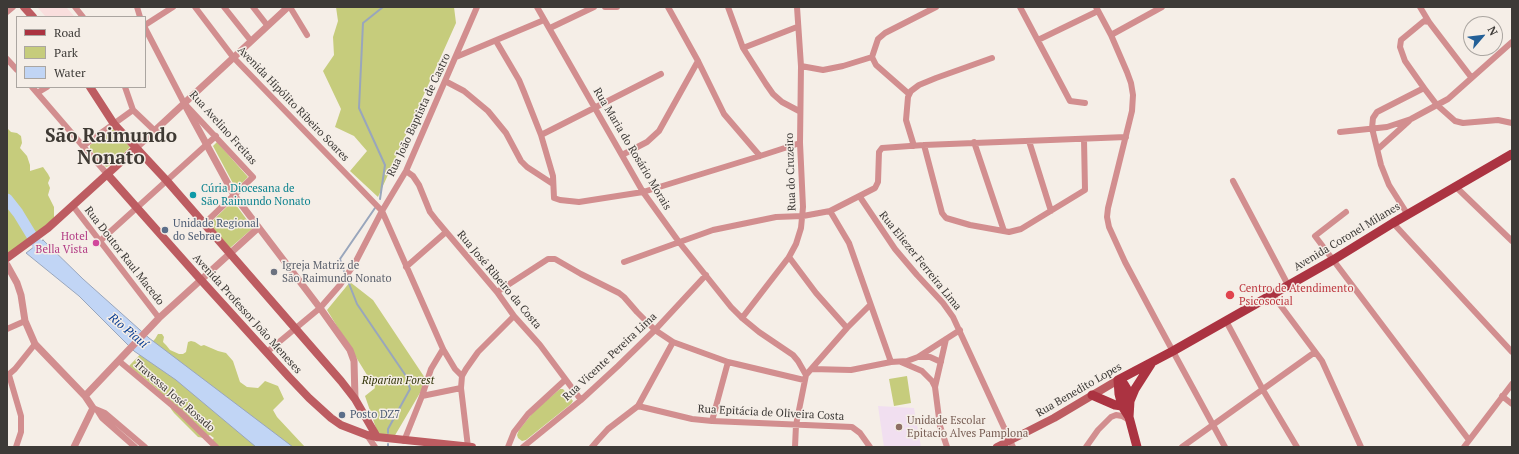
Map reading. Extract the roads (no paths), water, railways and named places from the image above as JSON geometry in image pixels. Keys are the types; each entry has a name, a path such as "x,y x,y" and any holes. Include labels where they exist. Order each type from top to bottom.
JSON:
{"main road":[{"path":"24,7 32,16"},
{"path":"91,88 114,124 167,181 355,399 377,437"},
{"path":"8,257 48,228 136,148"},
{"name":"Avenida Coronel Milanes","path":"1152,363 1333,260 1393,223 1511,157"},
{"name":"Avenida Professor João Meneses","path":"107,174 308,398 330,418 341,425 367,435"},
{"path":"1092,395 1115,405 1126,403 1152,363"},
{"name":"Rua Benedito Lopes","path":"998,447 1012,444 1092,395 1152,363"},
{"path":"1118,380 1124,384 1127,389 1126,403 1138,447"},
{"path":"367,435 404,441 472,447"}],"street":[{"path":"7,12 13,7"},
{"path":"75,7 82,16"},
{"path":"146,24 173,7"},
{"name":"Avenida Hipólito Ribeiro Soares","path":"194,7 233,57 382,211"},
{"path":"224,7 251,41"},
{"path":"253,7 267,25"},
{"path":"136,148 267,25 289,7 307,35"},
{"name":"Rua João Baptista de Castro","path":"267,352 320,308 340,285 355,264 382,211 406,171 477,7"},
{"name":"Rua Maria do Rosário Morais","path":"537,7 643,192 679,242 742,318 793,355 798,361 805,378"},
{"path":"550,28 594,7"},
{"path":"605,7 617,7"},
{"path":"668,7 727,118 760,156"},
{"path":"728,7 743,48 773,94 782,102 799,111"},
{"name":"Rua do Cruzeiro","path":"742,318 789,257 799,236 803,216 799,111 800,66 797,7"},
{"path":"909,94 880,70 872,57 877,42 885,33 936,7"},
{"path":"1020,7 1070,101 1085,103"},
{"path":"1111,35 1162,7"},
{"path":"1420,7 1428,22 1471,78"},
{"path":"1038,40 1097,9 1111,35 1133,90 1132,111 1110,198 1107,217 1108,222 1112,235 1125,262 1225,447"},
{"path":"456,57 544,20"},
{"path":"1428,22 1422,22 1406,36 1400,44 1401,53 1406,62 1437,106 1453,120 1459,122 1498,120 1512,123"},
{"path":"743,48 797,27"},
{"name":"Rua Avelino Freitas","path":"146,30 184,103 253,177 234,195"},
{"path":"496,41 519,80 541,136 553,176 554,198 564,201 579,202 643,192 800,143"},
{"path":"1340,132 1387,127 1411,119 1437,106 1448,99 1512,42"},
{"path":"800,66 823,70 843,66 872,57"},
{"path":"914,146 906,120 909,94 919,85 992,58"},
{"path":"7,59 16,69"},
{"path":"622,154 647,142 658,131 698,61"},
{"path":"541,136 661,74"},
{"path":"446,81 464,91 488,111 506,133 521,162 553,184"},
{"path":"33,88 107,174"},
{"path":"37,93 45,88"},
{"path":"125,88 133,110 154,131"},
{"path":"1408,215 1384,175 1372,128 1374,118 1380,110 1424,88"},
{"path":"184,103 234,195 320,308 353,356 355,368 355,399"},
{"path":"83,146 133,110"},
{"path":"1378,148 1411,119"},
{"path":"100,241 216,136"},
{"path":"624,262 713,230 776,217 803,216 830,211 872,191 876,186 879,152 884,147 974,142 1126,137"},
{"path":"924,145 942,213 946,218 970,226 1004,231 1016,231 1085,190 1084,139"},
{"path":"1029,141 1051,211"},
{"path":"974,142 1004,231"},
{"name":"Rua José Ribeiro da Costa","path":"406,171 413,176 419,185 430,212 497,292 514,316 540,345 581,400"},
{"path":"1233,181 1288,286"},
{"path":"1456,187 1512,241"},
{"path":"204,224 234,195"},
{"name":"Rua Eliezer Ferreira Lima","path":"860,197 895,249 943,302 960,330 1012,444"},
{"name":"Rua Doutor Raul Macedo","path":"73,206 159,318"},
{"path":"382,211 443,349 455,369 462,376"},
{"path":"830,211 849,243 870,305 892,362"},
{"path":"1346,212 1315,236 1466,445 1512,384"},
{"path":"1393,223 1512,352"},
{"path":"85,396 159,318 258,228"},
{"path":"406,267 446,232"},
{"path":"789,257 816,294 847,328"},
{"path":"497,292 548,259 555,259 624,297 655,330 673,342 728,362 805,378"},
{"path":"7,265 17,283 21,295 25,321 35,344 85,396 95,409 105,413 133,443 145,447"},
{"name":"Rua Vicente Pereira Lima","path":"523,447 581,400 618,366 655,330 706,275"},
{"path":"1272,294 1315,352 1328,374 1361,447"},
{"path":"795,447 796,425 805,378 847,328 870,305"},
{"path":"468,447 461,388 462,376 478,352 514,316"},
{"path":"7,329 25,321"},
{"path":"1226,321 1263,390 1297,447"},
{"path":"812,369 851,370 892,362 901,362 918,357 960,330"},
{"path":"946,339 935,387 938,414 947,447"},
{"path":"592,447 608,429 638,406 673,342"},
{"path":"16,447 21,432 21,416 8,376 35,344"},
{"path":"404,441 431,370 443,349"},
{"path":"1182,447 1212,424 1263,390 1315,352"},
{"path":"918,357 930,357 941,362"},
{"name":"Travessa José Rosado","path":"119,361 180,412 216,447"},
{"path":"712,421 728,362"},
{"path":"901,362 922,371 929,377 935,387"},
{"path":"508,447 514,432 528,414 565,380"},
{"path":"422,396 461,388"},
{"path":"1502,396 1512,404"},
{"name":"Rua Epitácia de Oliveira Costa","path":"638,406 692,419 712,421 852,427 860,433 870,447"},
{"path":"74,447 95,409"},
{"path":"1086,447 1098,430 1111,416 1116,415 1130,419"},
{"path":"367,435 375,447"}],"water":[{"path":"43,240 83,279 149,338 293,447 256,447 176,380 134,351 79,296 26,253"}],"waterway":[{"path":"380,199 385,165 359,108 363,23 383,7"},
{"name":"Rio Piauí","path":"7,199 46,256"},
{"path":"344,271 340,259 375,208"},
{"path":"348,281 357,304 406,376 410,389 388,429 388,433"}],"place":[{"name":"Cúria Diocesana de São Raimundo Nonato","path":"193,195"},
{"name":"Unidade Regional do Sebrae","path":"165,230"},
{"name":"Hotel Bella Vista","path":"96,243"},
{"name":"Igreja Matriz de São Raimundo Nonato","path":"274,272"},
{"name":"Centro de Atendimento Psicosocial","path":"1230,295"},
{"name":"Posto DZ7","path":"342,415"},
{"name":"Unidade Escolar Epitacio Alves Pamplona","path":"899,427"}],"district":[{"name":"São Raimundo Nonato","path":"111,148"}],"park label":[{"name":"Riparian Forest","path":"398,381"}]}
